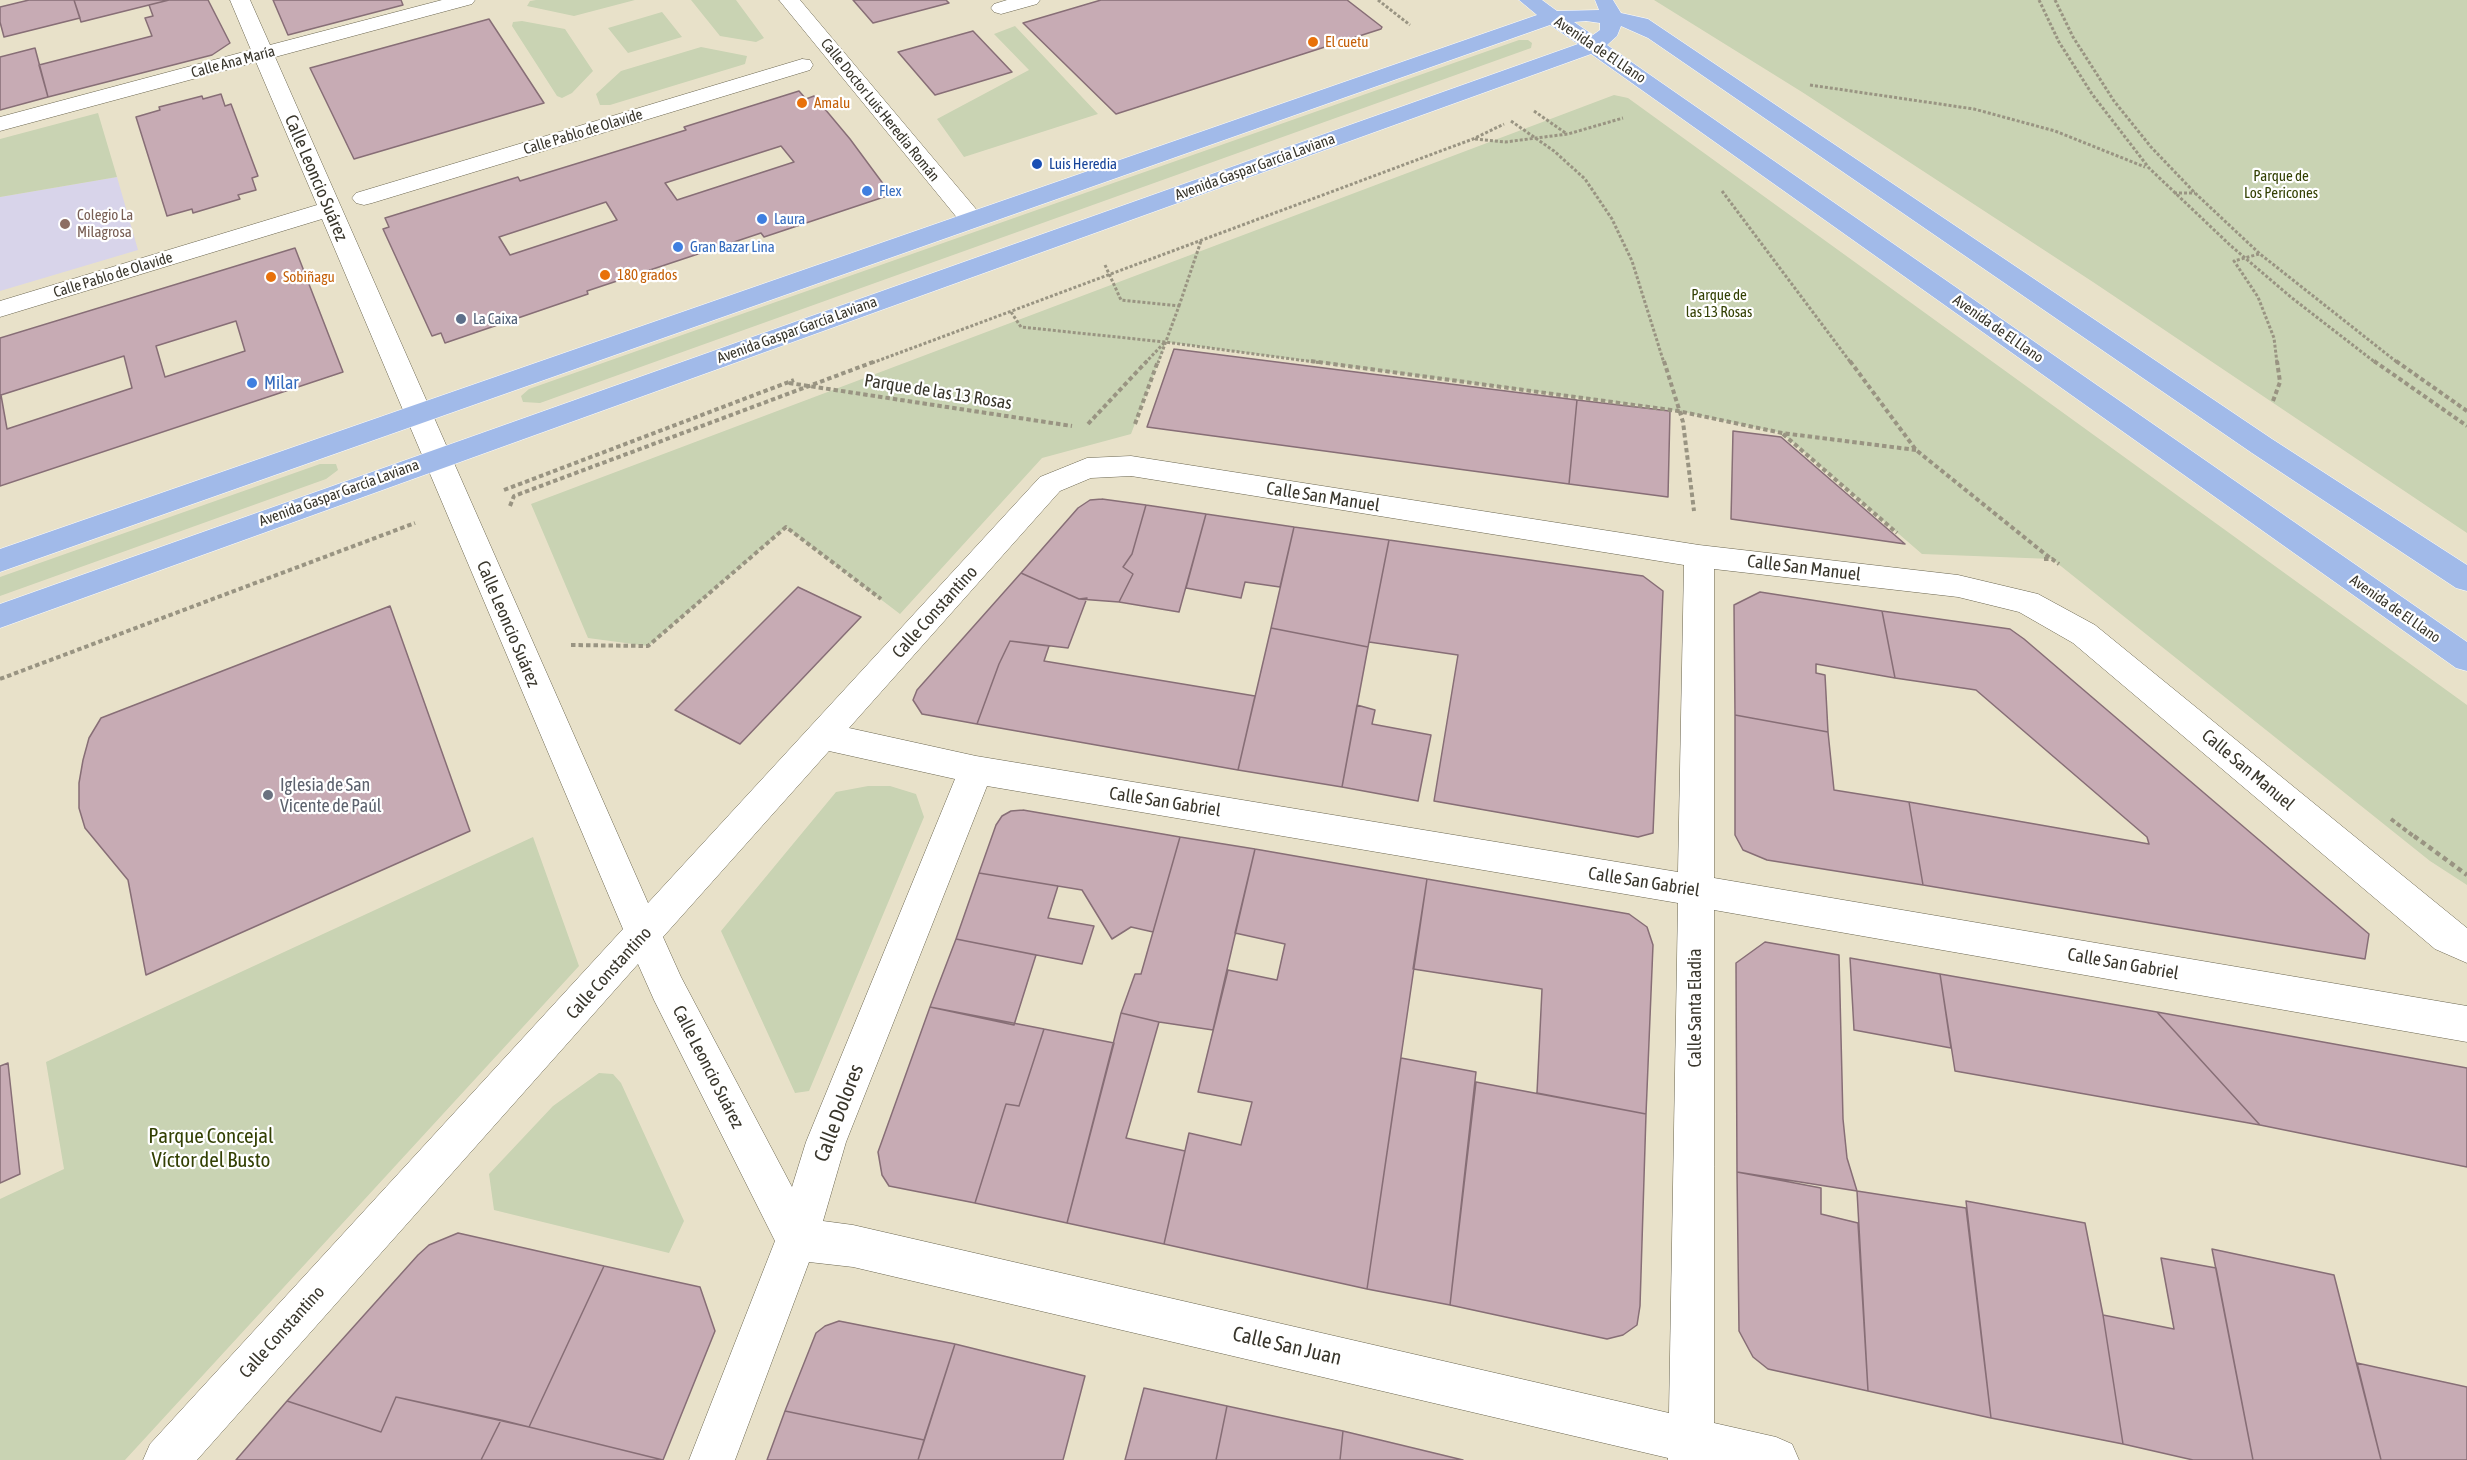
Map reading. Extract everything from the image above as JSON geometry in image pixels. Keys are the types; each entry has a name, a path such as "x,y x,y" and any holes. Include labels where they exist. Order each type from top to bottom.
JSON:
{"main road":[{"name":"Avenida de El Llano","path":"1528,0 2467,659"},
{"path":"0,561 1552,17 1586,15 1607,6"},
{"path":"1607,6 1620,19 1658,34 2262,446 2467,580"},
{"path":"1595,45 1610,32 1607,6"},
{"name":"Avenida Gaspar García Laviana","path":"0,616 436,458 1595,45"}],"street":[{"name":"Calle Leoncio Suárez","path":"240,0 643,935 667,988 797,1239"},
{"name":"Calle Ana María","path":"0,124 465,0"},
{"name":"Calle Doctor Luis Heredia Román","path":"789,0 972,220"},
{"path":"1001,8 1030,0"},
{"name":"Calle Pablo de Olavide","path":"364,198 802,64"},
{"name":"Calle Pablo de Olavide","path":"0,309 329,209"},
{"name":"Calle San Manuel","path":"1050,484 1087,468 1131,466 1697,539 1958,586 2027,602 2084,634 2461,949"},
{"name":"Calle Constantino","path":"166,1460 1050,484"},
{"name":"Calle Santa Eladia","path":"1691,1450 1697,539"},
{"name":"Calle San Gabriel","path":"823,736 976,770 1695,890 2467,1024"},
{"name":"Calle Dolores","path":"712,1460 797,1239 826,1142 976,770"},
{"name":"Calle San Juan","path":"797,1239 853,1246 1691,1450 1776,1460"}],"path":[{"path":"2039,0 2059,42 2092,94 2148,168 2173,193 2292,298 2390,374 2467,426"},
{"path":"2055,0 2073,37 2114,101 2151,147 2195,194 2259,254 2419,379 2467,411"},
{"path":"1803,83 1821,88 1887,95 1974,109 2019,120 2055,131 2148,168"},
{"path":"1464,138 1505,142 1568,134 1636,114 1672,100"},
{"path":"514,515 510,505 514,496 1473,139 1512,120 1554,151 1585,179 1612,219 1632,261 1683,422 1697,539"},
{"path":"1720,188 1916,450 2052,559 2027,602"},
{"path":"2173,193 2195,194"},
{"path":"1131,434 1201,241"},
{"path":"2259,254 2234,261 2258,297 2274,338 2280,382 2271,410"},
{"path":"1104,264 1121,300 1179,306"},
{"path":"1011,312 1021,327 1165,342 1678,411 1782,433 1916,450"},
{"path":"1096,430 1085,428 1165,342"},
{"name":"Parque de las 13 Rosas","path":"458,507 788,383 1073,426"},
{"path":"0,679 458,507"},
{"path":"567,636 572,646 648,646 786,527 890,606"}],"shaded area":[{"name":"Colegio La Milagrosa","path":"117,177 138,250 0,291 0,197"}],"green space":[{"path":"635,0 574,16 527,6 530,1"},
{"path":"691,0 736,0 764,38 756,42 720,36"},
{"name":"Parque de Los Pericones","path":"1654,0 2467,0 2467,533 2093,282 1802,92"},
{"path":"662,12 682,37 628,53 608,28"},
{"path":"522,21 565,29 593,71 572,93 562,98 557,96 512,26 513,22"},
{"path":"1015,26 1098,114 964,157 937,119 1029,70 994,34"},
{"path":"1519,40 1528,40 1532,43 1531,48 540,403 523,402 521,396 529,389"},
{"path":"701,47 747,56 745,64 610,105 600,105 596,94 621,71"},
{"name":"Parque de las 13 Rosas","path":"1614,95 1628,98 2467,705 2467,885 2430,861 2052,559 1922,554 1782,433 1678,411 1166,342 1131,434 1042,458 900,614 786,527 648,646 588,638 531,504"},
{"path":"98,113 117,177 0,197 0,139"},
{"path":"320,464 336,464 338,470 326,479 0,596 0,577"},
{"path":"868,786 890,786 916,794 924,817 809,1091 795,1093 721,931 836,792"},
{"name":"Parque Concejal Víctor del Busto","path":"533,837 579,966 125,1460 0,1460 0,1199 64,1169 46,1062"},
{"path":"599,1073 613,1074 621,1083 684,1221 669,1253 494,1210 489,1174 553,1106"}],"building":[{"path":"29,0 74,0 80,18 4,37 0,22 0,7"},
{"path":"74,0 169,0 81,22"},
{"path":"169,0 208,0 230,43 212,55 48,97 39,65 152,36 145,18 153,16 149,5"},
{"path":"273,0 401,0 403,5 288,35"},
{"path":"853,0 946,0 949,3 873,23"},
{"path":"1101,0 1347,0 1382,27 1116,114 1023,23"},
{"path":"489,19 544,103 354,159 310,68"},
{"path":"973,31 1012,72 935,95 898,52"},
{"path":"35,48 48,97 0,110 0,57"},
{"path":"799,91 806,99 814,96 884,185 879,186 887,196 764,237 761,233 587,291 588,294 445,343 441,333 432,336 383,229 389,227 385,218 518,177 520,181 686,130 684,127","holes":["781,146 794,162 677,200 665,183","606,202 617,220 510,255 499,237"]},
{"path":"221,94 225,106 231,104 258,176 252,178 256,190 238,195 240,199 193,213 192,209 167,216 136,117 160,110 159,107 202,96 203,99"},
{"path":"295,248 343,372 0,486 0,338","holes":["236,321 245,351 165,377 156,346","124,356 132,388 7,429 1,395"]},
{"path":"1174,349 1577,400 1569,484 1147,427"},
{"path":"1577,400 1670,411 1668,497 1569,484"},
{"path":"1733,431 1781,437 1905,544 1731,519"},
{"path":"1102,499 1146,505 1132,554 1123,567 1133,574 1119,602 1079,599 1021,573 1078,508 1090,500"},
{"path":"1146,505 1206,514 1179,612 1119,602 1133,574 1123,567 1132,554"},
{"path":"1206,514 1294,527 1280,587 1245,582 1241,598 1186,588"},
{"path":"1294,527 1389,540 1368,647 1271,628"},
{"path":"1389,540 1643,576 1663,591 1653,833 1638,837 1434,801 1458,655 1369,642"},
{"path":"1021,573 1079,599 1087,598 1068,648 1010,641 977,724 922,714 913,700 917,690"},
{"path":"798,587 861,617 740,744 675,710"},
{"path":"1760,592 1882,611 1895,678 1816,664 1816,673 1825,675 1828,732 1735,715 1734,605"},
{"name":"Iglesia de San Vicente de Paúl","path":"390,606 470,831 146,975 128,880 85,828 79,808 79,783 83,760 89,738 101,718"},
{"path":"1882,611 2010,629 2024,639 2369,934 2365,959 1923,885 1909,802 2149,844 2147,837 1976,690 1895,678"},
{"path":"1271,628 1368,647 1342,787 1238,770"},
{"path":"1010,641 1049,646 1044,661 1255,696 1238,770 977,724"},
{"path":"1357,705 1375,710 1372,724 1431,735 1418,801 1342,787"},
{"path":"1735,715 1828,732 1834,790 1909,802 1923,885 1767,860 1743,850 1735,835"},
{"path":"1023,810 1180,837 1153,932 1131,927 1112,939 1082,890 979,873 996,825 1002,816 1011,811"},
{"path":"1180,837 1255,849 1213,1030 1159,1022 1121,1013 1135,974 1141,974"},
{"path":"1255,849 1427,879 1367,1289 1164,1244 1189,1133 1241,1145 1252,1102 1198,1092 1228,970 1277,980 1285,944 1235,933"},
{"path":"979,873 1058,886 1048,918 1094,926 1082,964 956,939"},
{"path":"1427,879 1629,914 1647,927 1653,945 1646,1114 1537,1093 1542,989 1413,969"},
{"path":"956,939 1036,955 1014,1025 930,1007"},
{"path":"1765,942 1839,955 1843,1119 1847,1158 1857,1191 1737,1172 1736,963"},
{"path":"1850,958 1940,974 1951,1048 1854,1030"},
{"path":"1940,974 2157,1012 2260,1125 1955,1071"},
{"path":"930,1007 1044,1029 1019,1106 1006,1104 975,1203 889,1186 882,1175 878,1152"},
{"path":"2157,1012 2467,1068 2467,1167 2260,1125"},
{"path":"1121,1013 1159,1022 1126,1138 1185,1151 1164,1244 1067,1223"},
{"path":"1044,1029 1114,1043 1067,1223 975,1203 1006,1104 1019,1106"},
{"path":"1401,1058 1476,1072 1450,1305 1367,1289"},
{"path":"8,1063 20,1174 0,1183 0,1066"},
{"path":"1476,1082 1646,1114 1640,1306 1637,1325 1623,1335 1607,1339 1450,1305"},
{"path":"1737,1172 1821,1188 1821,1214 1858,1223 1868,1391 1768,1369 1753,1357 1739,1331"},
{"path":"1857,1191 1966,1208 1991,1418 1868,1391"},
{"path":"1966,1201 2085,1223 2103,1315 2123,1444 1991,1418"},
{"path":"458,1233 604,1266 529,1427 396,1397 381,1432 287,1401 418,1255 429,1245"},
{"path":"2212,1249 2334,1275 2381,1460 2253,1460"},
{"path":"2161,1258 2216,1268 2253,1460 2193,1460 2123,1444 2103,1315 2174,1329"},
{"path":"604,1266 700,1287 715,1331 663,1460 529,1427"},
{"path":"839,1321 955,1344 924,1440 785,1411 816,1333 825,1326"},
{"path":"955,1344 1085,1376 1063,1460 918,1460"},
{"path":"2357,1363 2467,1387 2467,1460 2381,1460"},
{"path":"1144,1388 1227,1406 1216,1460 1125,1460"},
{"path":"396,1397 501,1420 481,1460 236,1460 287,1401 381,1432"},
{"path":"1227,1406 1343,1431 1340,1460 1216,1460"},
{"path":"785,1411 924,1440 918,1460 767,1460"},
{"path":"501,1420 529,1427 663,1460 481,1460"},
{"path":"1343,1431 1463,1460 1340,1460"}],"place":[{"name":"El cuetu","path":"1313,42"},
{"name":"Amalu","path":"802,103"},
{"name":"Luis Heredia","path":"1037,164"},
{"name":"Flex","path":"867,191"},
{"name":"Laura","path":"762,219"},
{"name":"Colegio La Milagrosa","path":"65,224"},
{"name":"Gran Bazar Lina","path":"678,247"},
{"name":"180 grados","path":"605,275"},
{"name":"Sobiñagu","path":"271,277"},
{"name":"La Caixa","path":"461,319"},
{"name":"Milar","path":"252,383"},
{"name":"Iglesia de San Vicente de Paúl","path":"268,795"}]}
